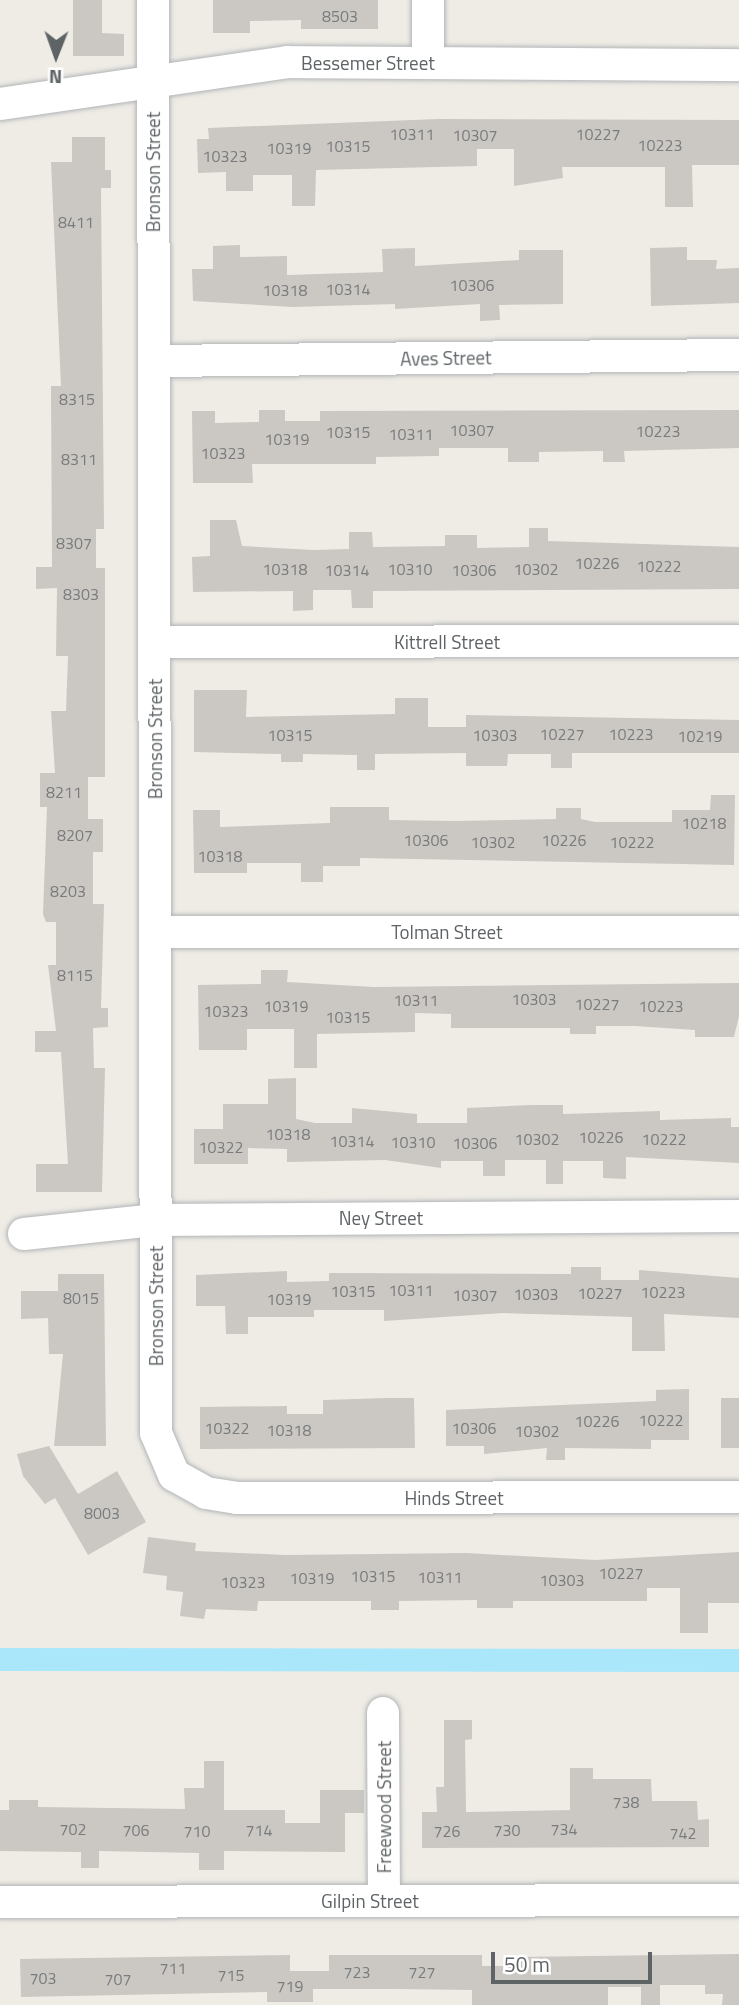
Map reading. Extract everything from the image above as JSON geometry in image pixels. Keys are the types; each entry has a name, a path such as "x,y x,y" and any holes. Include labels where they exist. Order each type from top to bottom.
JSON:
{"street":[{"name":"Bronson Street","path":"153,0 156,1433 174,1475"},
{"path":"428,0 428,63"},
{"name":"Bessemer Street","path":"10,104 153,80 287,62 739,65"},
{"name":"Aves Street","path":"154,361 739,355"},
{"name":"Kittrell Street","path":"154,642 739,641"},
{"name":"Tolman Street","path":"155,932 739,932"},
{"name":"Ney Street","path":"24,1234 156,1220 739,1216"},
{"name":"Hinds Street","path":"174,1475 206,1493 237,1498 739,1497"},
{"name":"Freewood Street","path":"383,1713 384,1901"},
{"name":"Gilpin Street","path":"0,1902 739,1900"}],"building":[{"path":"73,0 102,0 102,33 124,34 124,56 73,56"},
{"path":"213,0 378,0 378,29 301,29 301,20 250,21 250,33 213,33"},
{"path":"438,119 739,120 739,165 692,165 693,207 665,207 665,167 562,167 563,178 514,186 514,149 477,149 477,166 316,170 315,206 292,206 292,175 253,175 253,191 226,191 226,172 198,173 197,139 209,139 208,128"},
{"path":"72,137 105,137 105,170 111,170 111,188 101,188 104,529 96,529 96,568 105,568 105,777 88,777 88,819 103,819 103,852 93,852 93,904 104,904 101,1008 108,1008 108,1027 93,1028 94,1068 105,1068 102,1192 36,1192 36,1164 68,1164 61,1052 35,1052 35,1031 56,1031 48,965 56,965 56,922 46,922 43,914 47,807 40,807 40,773 55,773 51,711 66,711 68,656 56,656 57,588 36,589 36,567 52,567 51,386 61,386 51,162 72,162"},
{"path":"240,245 240,257 287,256 287,275 383,272 382,249 415,248 415,266 519,260 519,250 563,250 563,304 499,305 500,320 480,321 480,304 395,309 395,304 293,307 193,301 192,269 213,269 213,246"},
{"path":"687,247 687,260 717,260 716,269 739,268 739,303 651,306 650,248"},
{"path":"259,410 285,410 285,421 320,421 320,411 739,410 739,448 624,451 625,462 603,462 603,451 539,452 539,462 508,462 508,448 439,448 439,456 376,457 376,464 252,464 253,483 193,483 192,411 215,411 215,423 259,422"},
{"path":"210,520 236,520 242,546 313,550 349,549 349,532 372,532 373,547 445,546 445,535 477,535 477,548 529,547 529,528 548,528 548,541 739,547 739,589 373,591 373,608 352,608 351,590 313,590 313,610 293,611 293,591 193,592 192,557 210,556"},
{"path":"194,690 247,690 246,717 395,714 395,698 428,698 428,727 466,727 466,715 739,720 739,753 572,753 572,768 551,768 551,754 508,754 507,766 466,766 466,753 375,754 375,770 357,770 357,755 303,754 303,762 281,762 281,754 194,752"},
{"path":"711,795 735,795 734,865 360,858 360,866 323,866 323,882 301,882 301,863 247,863 247,873 194,873 193,810 220,810 220,827 330,823 330,807 389,807 389,820 556,819 556,808 581,808 581,819 595,822 672,822 672,810 710,810"},
{"path":"261,970 288,970 287,982 374,987 739,983 739,1016 734,1037 695,1037 695,1030 635,1026 596,1026 596,1034 570,1034 570,1028 451,1028 451,1014 415,1013 415,1032 317,1034 317,1068 294,1068 294,1029 247,1029 247,1050 199,1050 198,985 261,984"},
{"path":"296,1078 296,1119 315,1123 352,1123 352,1108 417,1114 417,1123 467,1123 467,1108 531,1105 563,1105 563,1114 660,1111 660,1120 731,1118 731,1127 739,1127 739,1163 626,1157 626,1179 603,1178 603,1161 563,1161 563,1184 546,1184 546,1160 505,1160 505,1176 483,1176 483,1161 441,1161 441,1168 385,1160 287,1162 287,1149 248,1148 248,1164 194,1164 194,1129 223,1129 223,1104 268,1104 268,1079"},
{"path":"571,1267 601,1267 601,1280 639,1280 639,1270 739,1278 739,1318 664,1314 665,1351 632,1351 632,1317 503,1313 384,1321 384,1310 314,1310 314,1317 248,1317 248,1334 226,1334 225,1306 196,1306 196,1275 287,1271 287,1282 329,1281 329,1273 571,1274"},
{"path":"58,1274 104,1274 106,1446 54,1446 63,1354 49,1354 48,1318 21,1319 21,1291 58,1291"},
{"path":"689,1389 689,1440 651,1440 651,1449 565,1448 565,1460 546,1460 547,1448 484,1454 484,1446 446,1446 446,1410 656,1401 656,1390"},
{"path":"414,1398 415,1448 200,1449 200,1407 287,1406 287,1414 323,1414 323,1400"},
{"path":"721,1398 739,1398 739,1448 721,1448"},
{"path":"49,1446 78,1494 117,1471 146,1522 88,1555 55,1498 45,1504 23,1476 17,1454"},
{"path":"148,1537 196,1543 195,1551 285,1555 466,1553 595,1560 739,1552 739,1603 708,1603 708,1633 680,1633 680,1588 647,1588 647,1601 513,1601 513,1608 477,1608 477,1600 399,1601 399,1610 371,1610 371,1601 258,1601 257,1611 206,1609 204,1619 180,1616 183,1592 166,1590 167,1576 143,1573"},
{"path":"444,1720 472,1720 472,1739 465,1740 466,1812 570,1810 570,1768 593,1768 593,1779 651,1779 652,1801 697,1801 698,1820 709,1819 709,1847 422,1848 422,1812 437,1812 436,1787 444,1787"},
{"path":"204,1761 224,1761 224,1810 285,1810 285,1823 320,1823 320,1790 364,1790 364,1813 345,1813 345,1852 224,1851 224,1870 199,1870 199,1853 99,1851 99,1868 81,1868 81,1852 0,1851 0,1810 9,1810 9,1800 38,1800 38,1807 185,1809 184,1788 204,1788"},
{"path":"739,1954 739,2005 722,2005 723,1994 705,1994 705,1985 660,1985 660,2005 641,2005 641,1987 608,1987 608,2005 472,2005 472,1990 313,1989 313,2002 267,2002 267,1992 21,1997 20,1959 290,1955 290,1971 329,1971 329,1955 482,1955 482,1966 517,1966 517,1957"}],"waterway":[{"path":"0,1659 739,1660"}]}
